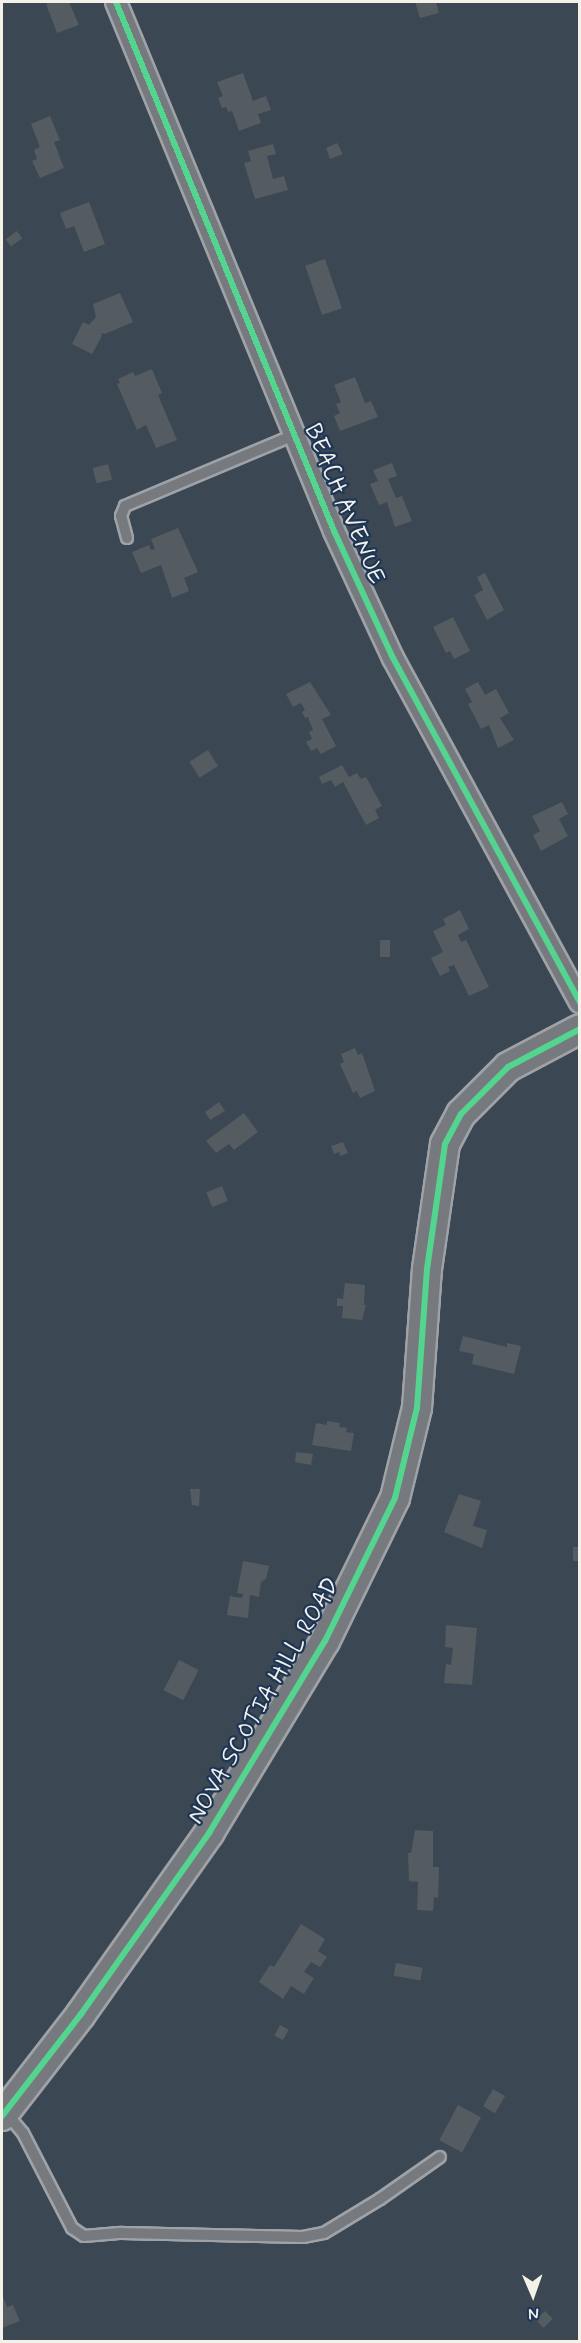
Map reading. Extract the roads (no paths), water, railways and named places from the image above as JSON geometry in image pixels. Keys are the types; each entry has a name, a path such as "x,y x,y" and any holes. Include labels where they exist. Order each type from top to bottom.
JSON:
{"street":[{"name":"BEACH AVENUE","path":"116,2 294,435 393,658 579,1002"},
{"name":"NOVA SCOTIA HILL ROAD","path":"3,2114 81,2014 209,1833 325,1641 395,1498 417,1407 427,1269 445,1144 461,1114 508,1067 579,1029"}],"lane":[{"path":"128,538 121,516 125,506 294,435"},
{"path":"3,2114 23,2133 72,2228 84,2236 134,2233 303,2237 324,2233 339,2226 440,2157"}]}
